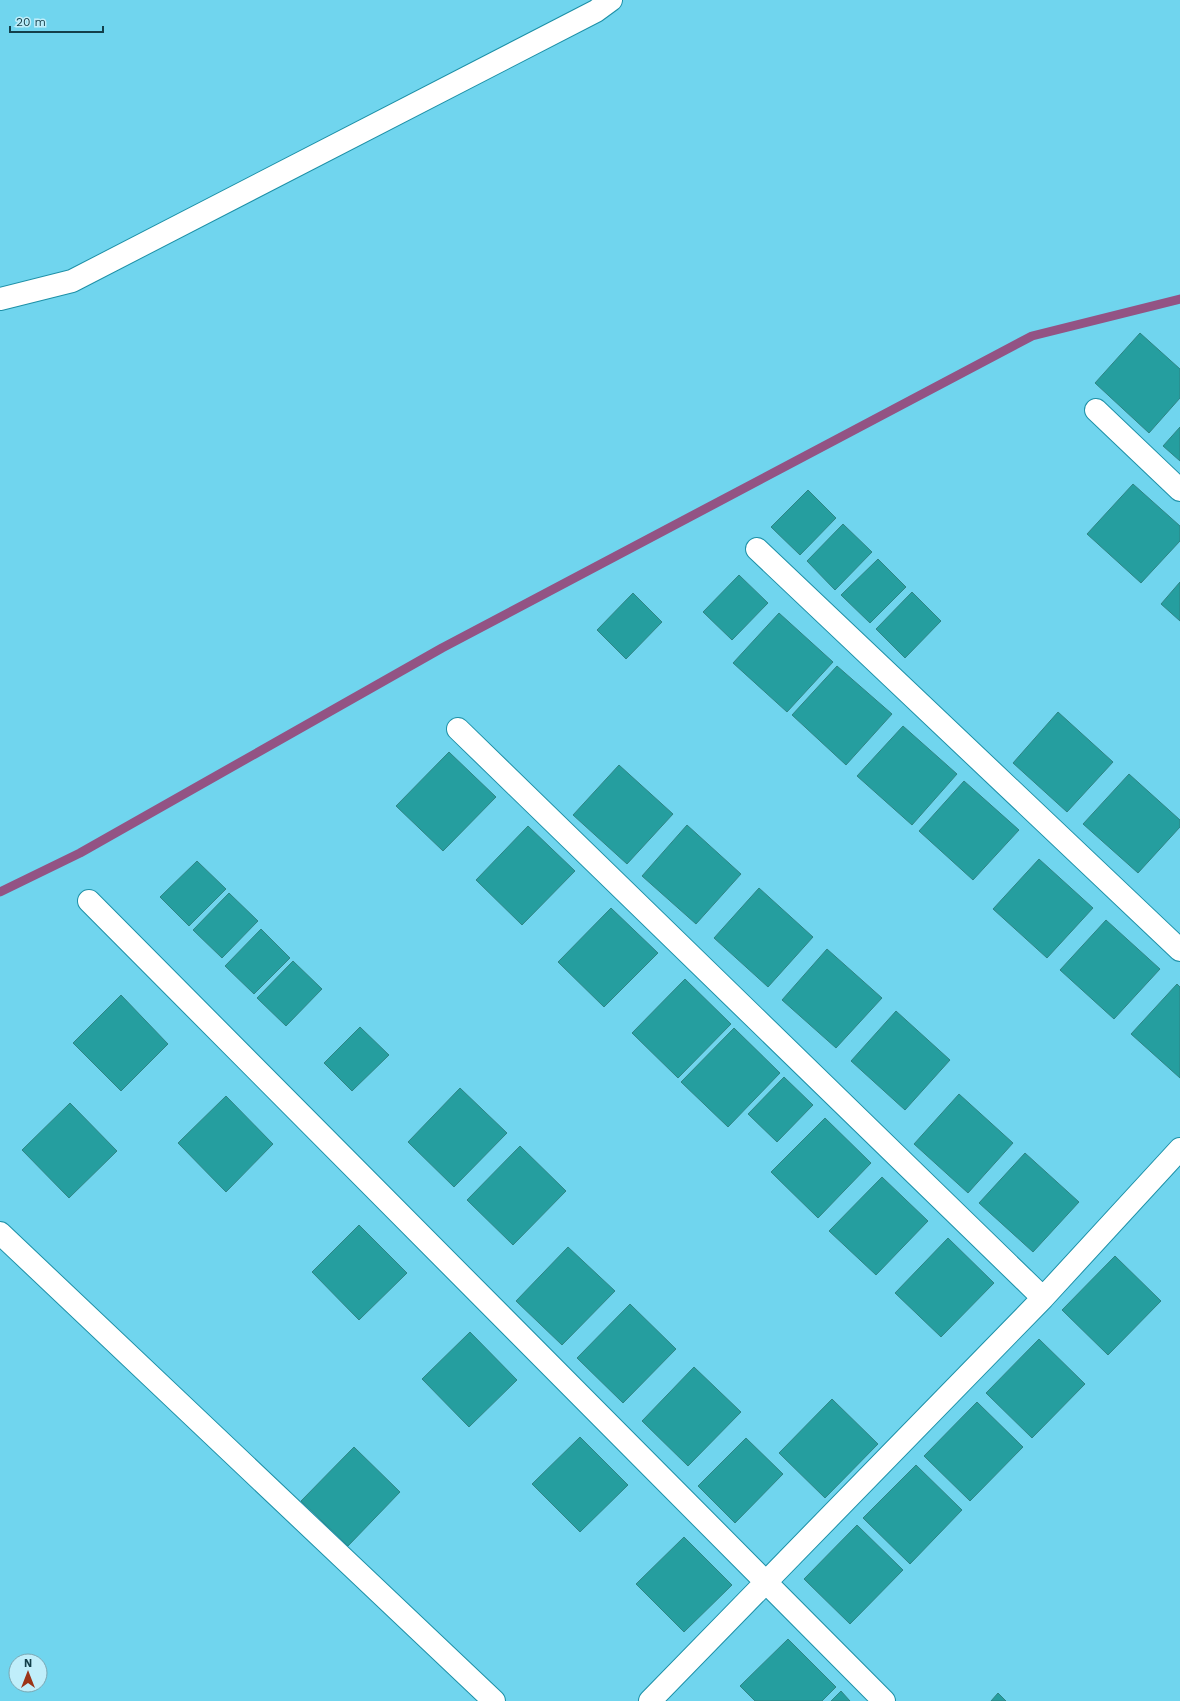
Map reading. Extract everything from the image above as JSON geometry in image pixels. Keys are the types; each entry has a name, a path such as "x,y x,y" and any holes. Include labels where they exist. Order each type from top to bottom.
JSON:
{"street":[{"path":"0,299 72,281 596,11 611,0"},
{"path":"1096,410 1180,490"},
{"path":"757,549 1180,950"},
{"path":"458,729 1043,1298"},
{"path":"88,900 884,1701"},
{"path":"650,1701 1043,1298 1180,1149"},
{"path":"0,1234 494,1701"}],"building":[{"path":"1140,333 1180,369 1180,398 1149,433 1095,383"},
{"path":"1180,427 1180,461 1163,446"},
{"path":"1133,484 1180,526 1180,541 1141,583 1087,534"},
{"path":"808,490 836,518 800,555 771,527"},
{"path":"843,524 872,552 835,590 807,561"},
{"path":"878,559 906,587 870,623 841,595"},
{"path":"739,575 768,603 732,640 703,612"},
{"path":"1180,582 1180,621 1161,604"},
{"path":"912,592 941,621 905,658 876,629"},
{"path":"633,593 662,622 626,659 597,630"},
{"path":"779,613 833,662 787,712 733,663"},
{"path":"837,666 892,714 846,765 792,715"},
{"path":"1058,712 1113,762 1067,812 1013,763"},
{"path":"903,726 957,774 912,825 857,776"},
{"path":"449,752 496,797 443,851 396,806"},
{"path":"619,765 673,814 627,864 573,815"},
{"path":"1129,774 1180,820 1180,827 1138,873 1083,824"},
{"path":"964,781 1019,830 973,880 919,831"},
{"path":"687,825 741,874 696,924 642,876"},
{"path":"528,826 575,871 522,925 476,880"},
{"path":"1039,859 1093,908 1047,958 993,909"},
{"path":"197,861 226,889 189,926 160,897"},
{"path":"759,888 813,937 768,987 714,938"},
{"path":"229,893 258,921 222,958 193,930"},
{"path":"611,908 658,953 604,1007 558,962"},
{"path":"1106,920 1160,969 1114,1019 1060,970"},
{"path":"261,929 290,958 254,994 225,966"},
{"path":"827,949 882,998 836,1048 782,1000"},
{"path":"293,961 322,989 286,1026 257,998"},
{"path":"685,979 731,1024 678,1078 632,1033"},
{"path":"1177,984 1180,987 1180,1078 1131,1034"},
{"path":"121,995 168,1044 121,1091 73,1043"},
{"path":"896,1011 950,1060 905,1110 851,1061"},
{"path":"360,1027 389,1055 352,1091 324,1063"},
{"path":"734,1028 780,1073 728,1127 681,1082"},
{"path":"784,1077 813,1105 777,1142 748,1114"},
{"path":"460,1088 507,1133 454,1187 408,1142"},
{"path":"959,1094 1013,1143 968,1193 914,1144"},
{"path":"226,1096 273,1144 226,1192 178,1143"},
{"path":"70,1103 117,1151 69,1198 22,1150"},
{"path":"825,1118 871,1163 818,1218 771,1172"},
{"path":"520,1146 566,1191 513,1245 467,1200"},
{"path":"1025,1153 1079,1202 1033,1252 979,1203"},
{"path":"882,1177 928,1221 876,1275 829,1231"},
{"path":"359,1225 407,1273 359,1320 312,1272"},
{"path":"948,1238 994,1283 941,1337 895,1293"},
{"path":"568,1247 615,1291 562,1345 516,1301"},
{"path":"1115,1256 1161,1301 1108,1355 1062,1310"},
{"path":"630,1304 676,1349 623,1403 577,1358"},
{"path":"470,1332 517,1380 469,1427 422,1379"},
{"path":"1039,1339 1085,1384 1032,1438 986,1393"},
{"path":"694,1367 741,1412 688,1466 642,1421"},
{"path":"832,1399 878,1444 825,1498 779,1453"},
{"path":"977,1402 1023,1447 970,1501 924,1456"},
{"path":"580,1437 628,1485 580,1532 532,1484"},
{"path":"746,1438 783,1474 735,1523 698,1486"},
{"path":"354,1447 400,1492 348,1546 301,1501"},
{"path":"916,1465 962,1510 910,1564 863,1518"},
{"path":"857,1525 903,1570 850,1624 804,1579"},
{"path":"684,1537 732,1585 684,1632 636,1584"},
{"path":"788,1639 836,1687 822,1701 755,1701 740,1686"},
{"path":"841,1691 850,1701 831,1701"},
{"path":"998,1693 1006,1701 991,1701"}],"waterway":[{"path":"0,892 80,853 442,648 1032,336 1180,299"}]}
